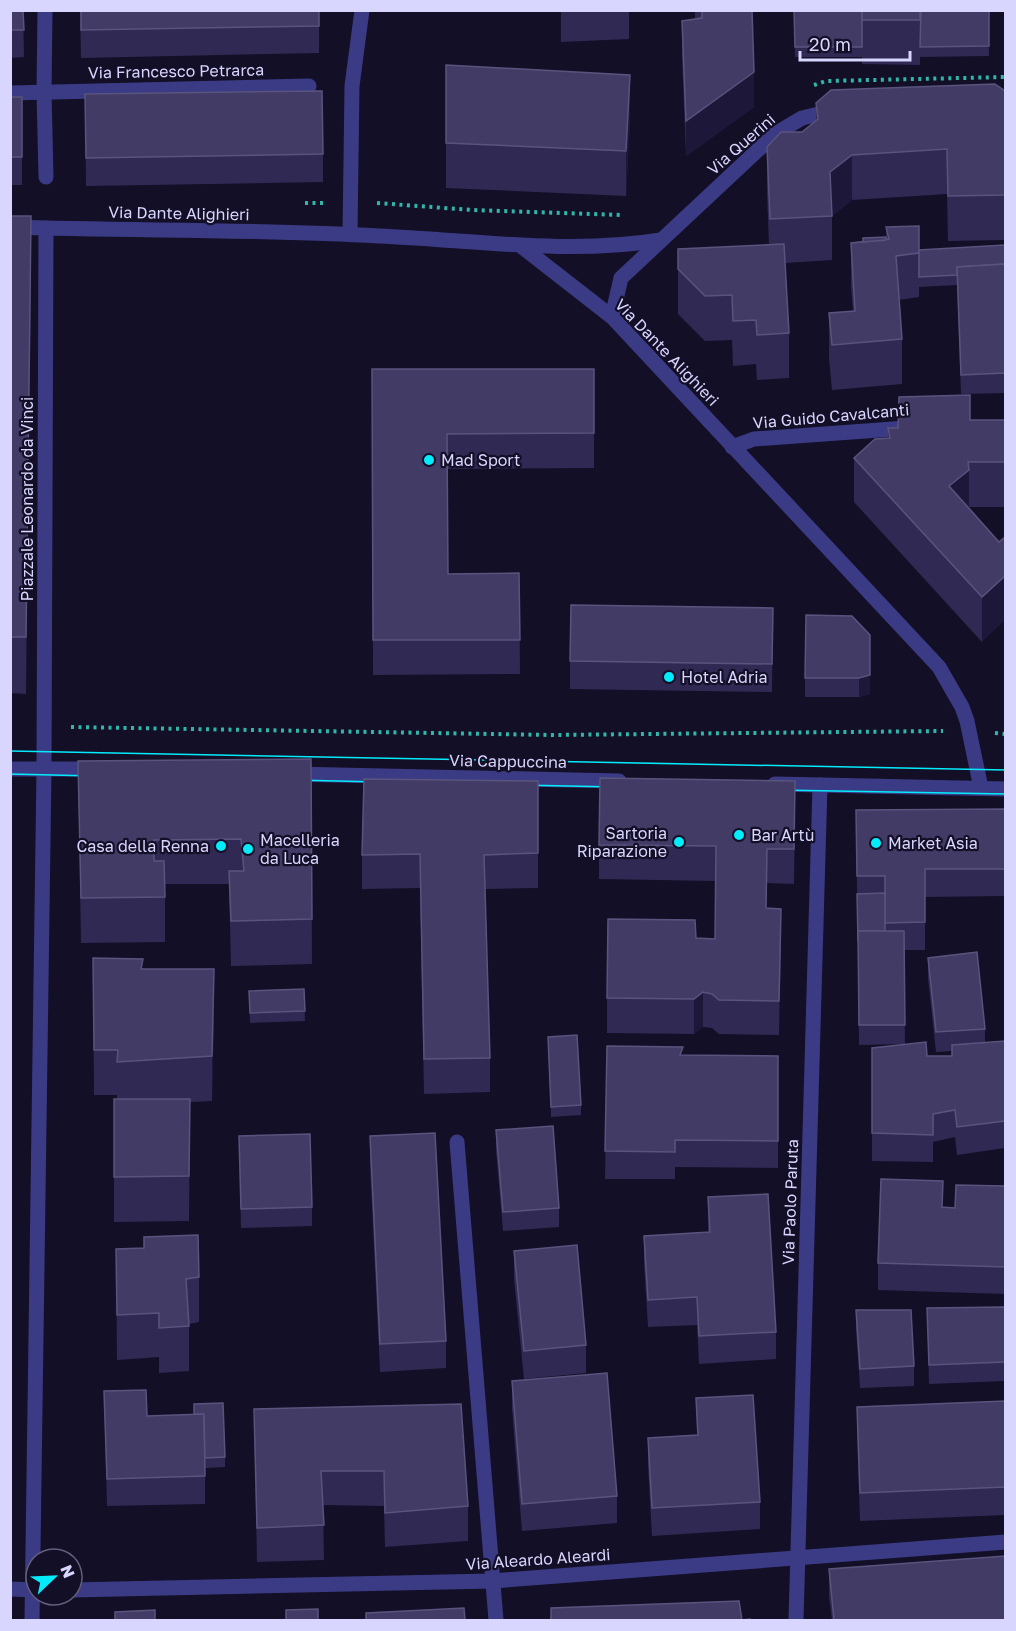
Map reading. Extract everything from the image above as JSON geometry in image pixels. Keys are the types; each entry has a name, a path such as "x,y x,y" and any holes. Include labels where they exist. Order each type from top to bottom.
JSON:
{"street":[{"path":"45,10 46,177"},
{"path":"350,234 352,86 362,10"},
{"name":"Via Francesco Petrarca","path":"10,93 309,86"},
{"name":"Via Querini","path":"612,317 621,278 775,134 802,118 832,110 855,110"},
{"name":"Via Dante Alighieri","path":"10,227 350,234 521,246 612,317 939,667 962,707 970,731 981,788"},
{"name":"Piazzale Leonardo da Vinci","path":"35,1547 44,770 46,228"},
{"path":"521,246 625,246 661,240"},
{"name":"Via Guido Cavalcanti","path":"732,447 754,439 925,427"},
{"path":"10,770 114,770"},
{"name":"Via Cappuccina","path":"282,773 628,781"},
{"path":"760,784 1005,789"},
{"name":"Via Paolo Paruta","path":"796,1620 819,785"},
{"path":"457,1142 496,1620"},
{"name":"Via Aleardo Aleardi","path":"84,1590 492,1581 1005,1542"}],"path":[{"path":"806,88 826,81 1005,77"},
{"path":"352,203 626,216"},
{"path":"44,726 551,735 970,731 1005,734"}],"building":[{"path":"10,10 23,10 24,30 10,30"},
{"path":"81,10 319,10 319,26 81,30"},
{"path":"702,10 752,10 754,72 686,121 682,21 702,18"},
{"path":"794,10 862,10 862,47 795,47"},
{"path":"862,10 920,10 920,20 862,20"},
{"path":"921,10 989,10 989,46 920,47"},
{"path":"446,65 630,75 626,151 446,143"},
{"path":"995,84 1005,91 1005,195 948,196 947,149 852,155 830,172 832,216 770,219 767,147 781,132 802,132 818,119 816,103 831,90"},
{"path":"322,91 323,154 86,158 85,94"},
{"path":"10,97 22,97 22,157 10,157"},
{"path":"10,216 31,216 26,637 10,637"},
{"path":"919,226 919,253 896,256 902,339 832,345 829,313 855,311 851,243 889,239 886,227"},
{"path":"886,237 886,240 863,242 863,238"},
{"path":"784,244 789,333 757,335 756,320 733,321 732,295 705,296 678,269 678,249"},
{"path":"1005,245 1005,264 957,267 957,275 919,277 919,250"},
{"path":"1005,264 1005,373 961,375 957,267"},
{"path":"372,369 594,369 594,433 447,434 448,574 519,573 520,640 373,640"},
{"path":"970,395 970,420 1005,420 1005,462 968,462 969,470 949,486 999,542 1005,537 1005,576 982,597 854,458 875,439 890,438 888,428 898,428 899,397"},
{"path":"571,605 773,608 772,664 570,661"},
{"path":"806,615 852,616 870,635 870,675 859,678 805,678"},
{"path":"311,759 312,919 231,921 229,871 244,871 241,839 154,840 154,861 164,861 165,897 81,898 78,761"},
{"path":"600,778 795,781 794,849 767,849 766,908 781,909 779,1001 719,1000 712,994 703,992 694,999 607,998 608,919 695,920 696,938 715,939 716,846 599,845"},
{"path":"364,779 538,781 538,853 484,855 490,1058 424,1059 420,854 362,855"},
{"path":"1005,809 1005,869 925,869 925,922 885,923 885,876 857,876 856,810"},
{"path":"885,893 885,931 858,931 858,941 857,894"},
{"path":"858,931 904,931 905,1025 859,1025"},
{"path":"977,952 985,1029 936,1032 928,958"},
{"path":"93,958 143,959 141,969 214,969 212,1056 117,1062 118,1050 94,1050"},
{"path":"304,989 305,1011 250,1013 249,991"},
{"path":"577,1035 581,1105 551,1107 548,1037"},
{"path":"1005,1041 1005,1121 957,1127 955,1110 933,1114 933,1135 872,1133 872,1048 926,1042 927,1056 952,1056 952,1045"},
{"path":"607,1046 683,1047 680,1055 778,1056 778,1141 675,1140 675,1152 605,1151"},
{"path":"114,1099 190,1099 189,1176 114,1177"},
{"path":"553,1126 559,1208 503,1212 496,1130"},
{"path":"435,1133 446,1341 380,1344 370,1136"},
{"path":"310,1134 312,1207 241,1209 239,1136"},
{"path":"881,1179 943,1181 942,1207 955,1208 956,1185 1005,1186 1005,1267 878,1263"},
{"path":"768,1194 776,1332 699,1336 697,1297 648,1300 644,1236 710,1232 708,1197"},
{"path":"198,1235 199,1277 186,1279 189,1326 159,1328 159,1313 117,1315 116,1249 144,1248 144,1237"},
{"path":"577,1245 586,1345 524,1351 514,1251"},
{"path":"1005,1307 1005,1362 929,1365 927,1308"},
{"path":"856,1310 911,1310 914,1366 860,1369"},
{"path":"607,1373 617,1496 522,1504 512,1381"},
{"path":"146,1390 147,1416 204,1414 205,1476 107,1479 104,1391"},
{"path":"753,1395 760,1502 652,1508 648,1438 698,1435 696,1398"},
{"path":"1005,1401 1005,1487 860,1493 857,1407"},
{"path":"223,1403 225,1457 205,1458 204,1414 194,1414 194,1404"},
{"path":"461,1404 468,1506 385,1513 384,1471 321,1471 324,1525 257,1528 254,1409"},
{"path":"1005,1556 1005,1620 834,1620 829,1569"},
{"path":"739,1601 742,1620 551,1620 551,1608"},
{"path":"464,1608 465,1620 366,1620 366,1613"},
{"path":"318,1609 318,1620 286,1620 286,1610"},
{"path":"155,1610 155,1620 115,1620 115,1612"}],"tram line":[{"path":"10,751 1006,770"},
{"path":"10,774 94,776"},
{"path":"295,780 379,782"},
{"path":"520,785 616,787"},
{"path":"778,790 1006,794"}],"place":[{"name":"Mad Sport","path":"429,460"},
{"name":"Hotel Adria","path":"669,677"},
{"name":"Bar Artù","path":"739,835"},
{"name":"Sartoria Riparazione","path":"679,842"},
{"name":"Market Asia","path":"876,843"},
{"name":"Casa della Renna","path":"221,846"},
{"name":"Macelleria da Luca","path":"248,849"}]}
